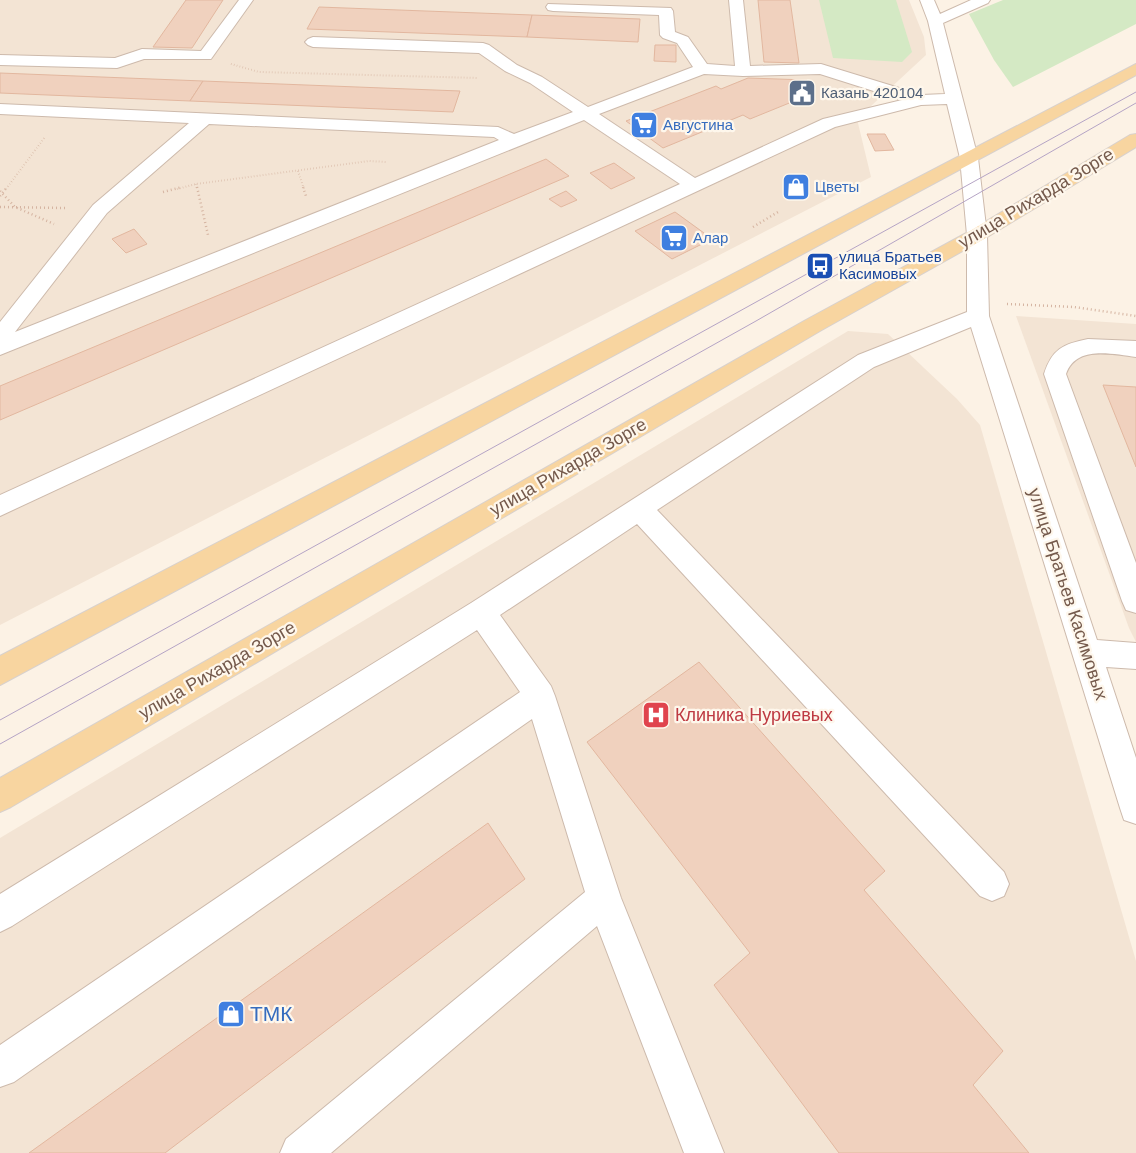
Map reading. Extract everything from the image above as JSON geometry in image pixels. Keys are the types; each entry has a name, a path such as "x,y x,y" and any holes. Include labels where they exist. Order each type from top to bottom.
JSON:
{"main road":[{"path":"0,671 1136,69"},
{"name":"улица Рихарда Зорге","path":"0,796 798,334 977,235 1136,139"}],"street":[{"path":"0,60 118,62 142,54 205,56 246,0"},
{"path":"736,0 743,71"},
{"path":"927,0 935,21 969,158"},
{"path":"935,21 983,0"},
{"path":"553,7 666,12 668,35 683,40 702,69"},
{"path":"313,42 483,48 512,68 536,80 694,185"},
{"path":"0,347 513,141 702,69 743,71 821,69 921,100"},
{"path":"0,506 829,123 921,100 955,99"},
{"path":"0,109 498,132 513,141"},
{"path":"0,337 100,208 204,119"},
{"name":"улица Братьев Касимовых","path":"969,158 977,235 978,316 1006,398 1136,808"},
{"path":"0,914 481,612 866,361 978,316"},
{"path":"1136,349 1091,347 1076,349 1064,355 1055,374 1136,601"},
{"path":"640,510 992,884"},
{"path":"481,612 540,696 604,898 704,1153"},
{"path":"1087,652 1136,656"},
{"path":"0,1068 540,696"},
{"path":"300,1153 604,898"}],"path":[{"path":"205,56 259,72 536,80"},
{"path":"64,112 1,193 15,207 80,235"},
{"path":"159,192 196,184 369,161 388,162"},
{"path":"196,184 215,261"},
{"path":"0,207 100,208"},
{"path":"753,227 778,212"},
{"path":"1006,304 1074,307 1136,316"}],"shaded area":[{"path":"0,0 909,0 924,37 926,55 857,119 871,177 0,625"},
{"path":"1016,316 1136,324 1136,642 1129,628"},
{"path":"848,331 888,334 957,399 980,425 1136,961 1136,1153 0,1153 0,838"}],"green space":[{"path":"819,0 896,0 912,52 902,62 833,58"},
{"path":"1003,0 1136,0 1136,24 1013,87 994,60 969,14"}],"building":[{"path":"186,0 223,0 192,48 153,47"},
{"path":"758,0 790,0 799,63 764,62"},
{"path":"319,7 532,15 527,37 307,29"},
{"path":"532,15 640,19 638,42 527,37"},
{"path":"655,45 676,45 676,62 654,61"},
{"path":"0,73 203,81 190,101 0,93"},
{"path":"748,78 807,80 809,95 750,119 743,115 663,148 626,121 716,86 721,89"},
{"path":"203,81 460,91 453,112 190,101"},
{"path":"867,134 885,134 894,150 875,151"},
{"path":"546,159 569,176 0,420 0,386"},
{"path":"614,163 635,178 611,189 590,173"},
{"path":"566,191 577,200 561,207 549,199"},
{"name":"Алар","path":"675,212 704,233 704,243 672,259 635,231"},
{"path":"134,229 147,244 126,253 112,239"},
{"path":"1103,385 1136,387 1136,467"},
{"path":"699,662 885,871 864,890 1003,1051 973,1085 1029,1153 839,1153 714,985 750,953 587,742"},
{"path":"488,823 525,879 165,1153 29,1153"}],"tram line":[{"path":"0,720 1136,92"},
{"path":"0,744 756,321 1136,103"}],"place":[{"name":"Казань 420104","path":"802,93"},
{"name":"Августина","path":"644,125"},
{"name":"Цветы","path":"796,187"},
{"name":"Алар","path":"674,238"},
{"name":"улица Братьев Касимовых","path":"820,266"},
{"name":"Клиника Нуриевых","path":"656,715"},
{"name":"ТМК","path":"231,1014"}]}
